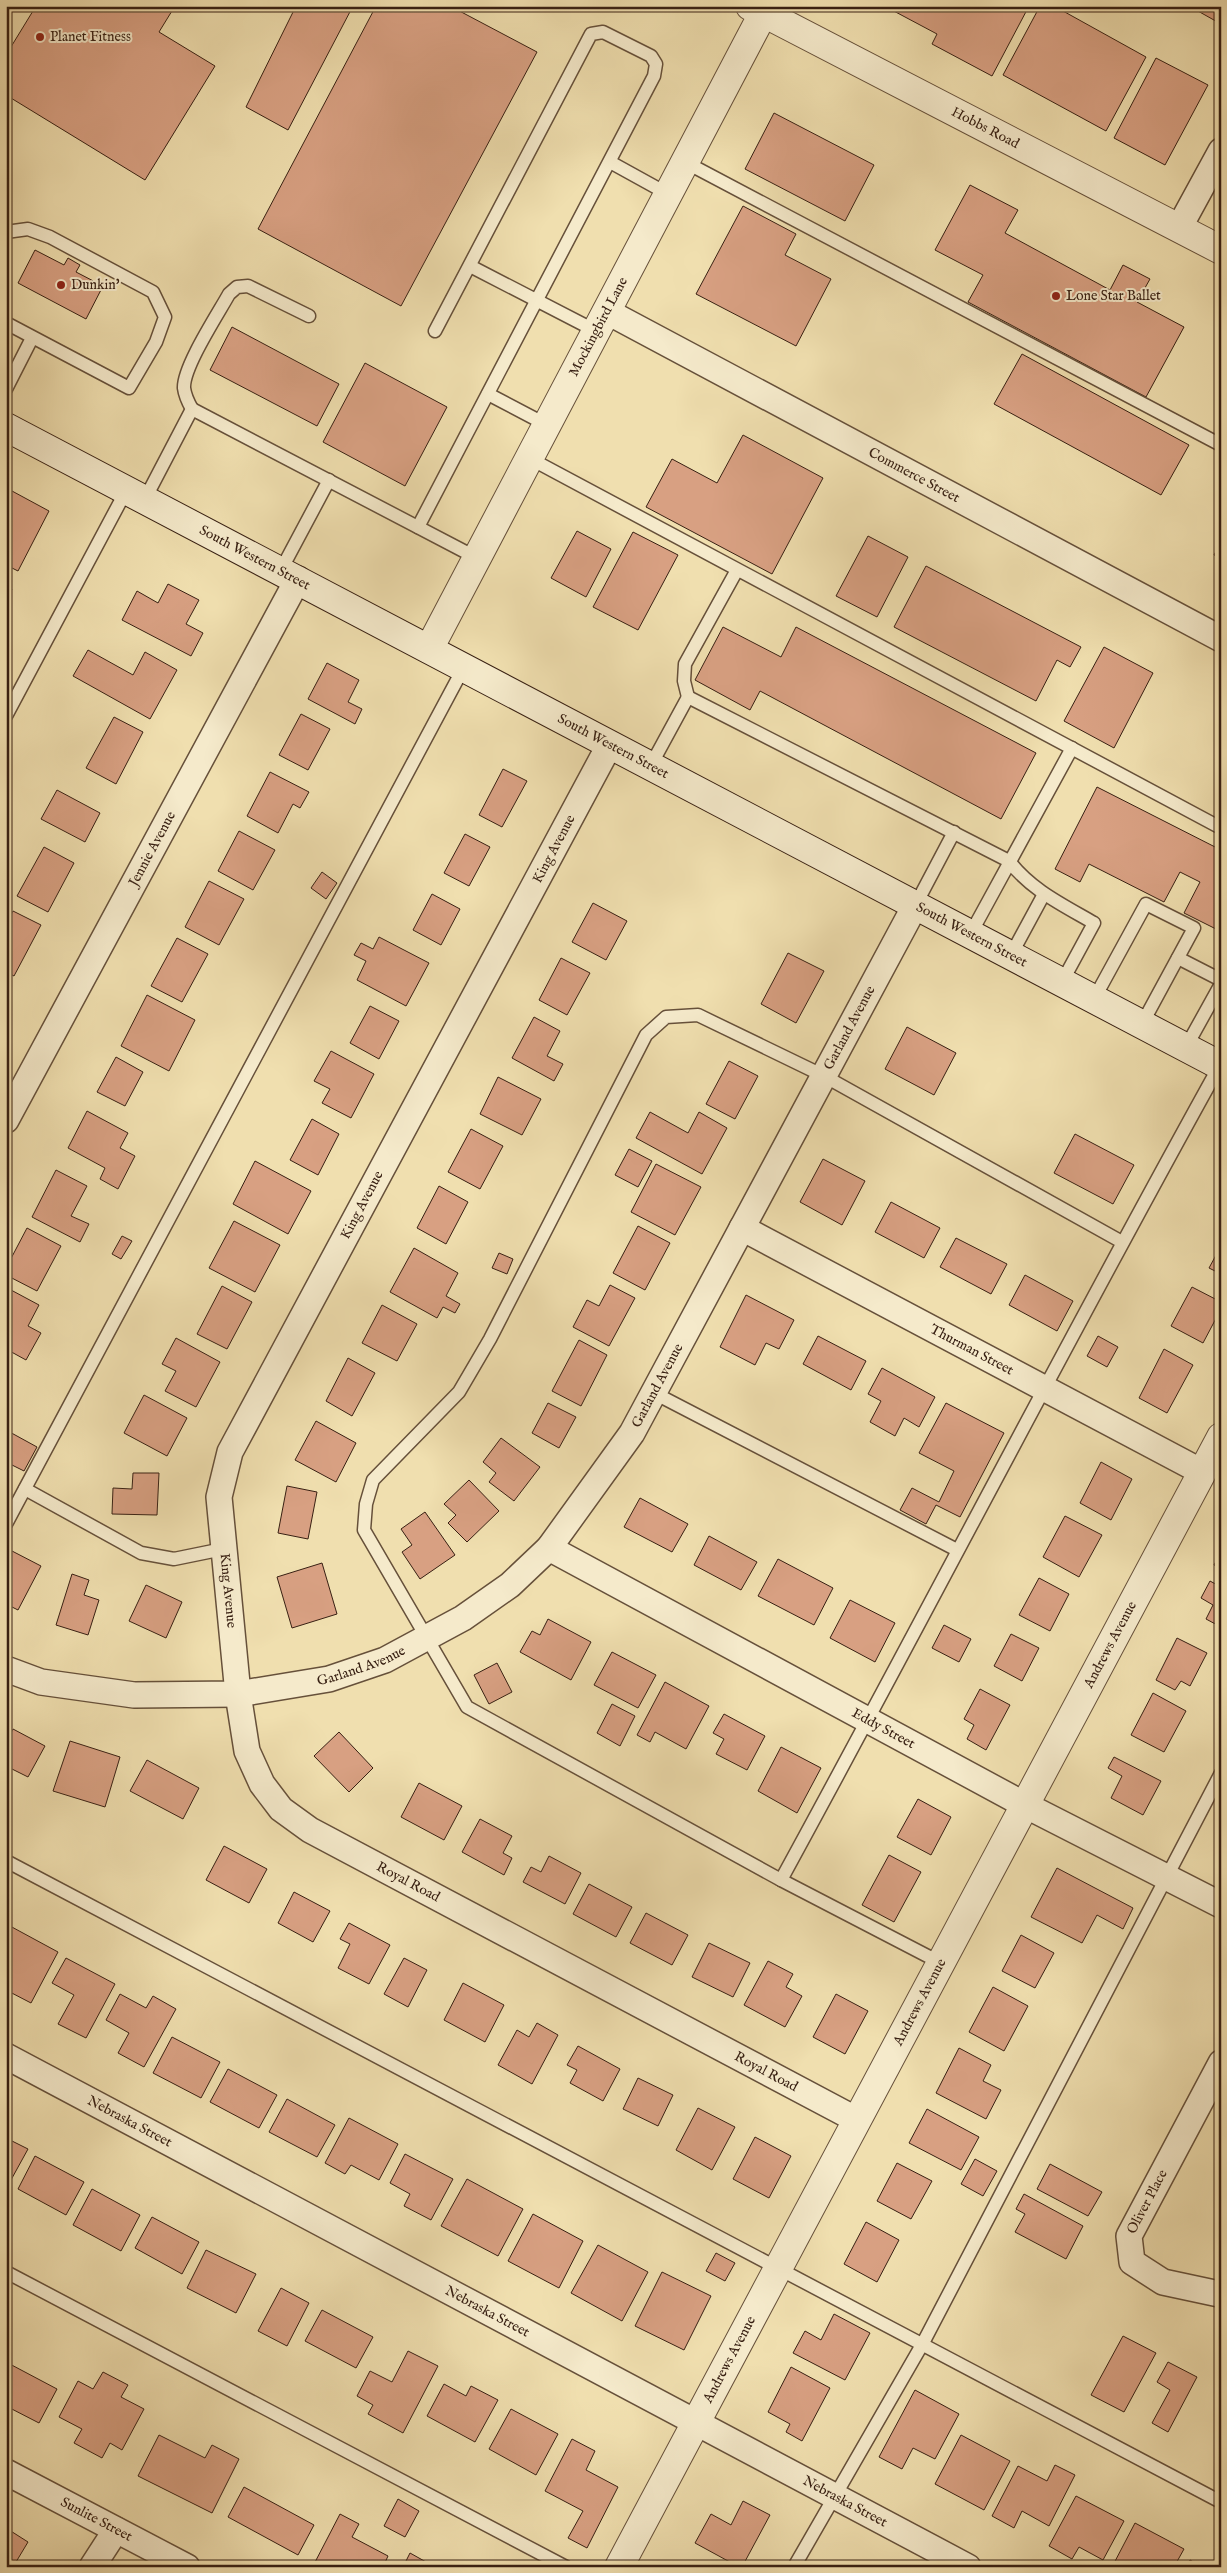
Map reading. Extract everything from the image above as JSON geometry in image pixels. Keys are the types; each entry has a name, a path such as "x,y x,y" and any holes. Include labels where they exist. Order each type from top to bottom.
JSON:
{"street":[{"name":"Mockingbird Lane","path":"430,649 685,162 760,9"},
{"name":"Hobbs Road","path":"760,9 1221,250"},
{"path":"1179,228 1221,151"},
{"name":"Commerce Street","path":"601,321 1221,639"},
{"name":"South Western Street","path":"6,427 916,904 1220,1066"},
{"name":"Jennie Avenue","path":"6,1120 289,574"},
{"name":"King Avenue","path":"238,1694 219,1497 230,1452 610,744"},
{"name":"Garland Avenue","path":"238,1694 329,1679 385,1660 463,1618 510,1585 549,1548 632,1433 916,904"},
{"name":"Thurman Street","path":"742,1228 1202,1472"},
{"name":"Andrews Avenue","path":"619,2567 1221,1437"},
{"name":"Eddy Street","path":"549,1548 1025,1805 1221,1905"},
{"path":"6,1669 41,1682 134,1695 238,1694"},
{"name":"Royal Road","path":"238,1694 247,1751 262,1784 281,1808 310,1830 857,2120"},
{"name":"Nebraska Street","path":"6,2056 968,2567"},
{"name":"Oliver Place","path":"1220,2294 1163,2282 1132,2262 1129,2236 1221,2062"},
{"name":"Sunlite Street","path":"6,2472 187,2567"},
{"path":"92,2567 116,2530"}],"lane":[{"path":"418,527 654,76 656,64 651,56 603,32 591,34 435,331"},
{"path":"610,162 668,194"},
{"path":"685,162 1221,445"},
{"path":"6,232 28,229 50,237 153,292 165,317 156,342 129,388 6,323"},
{"path":"470,266 537,301 601,321"},
{"path":"309,316 248,286 237,288 230,294 187,370 184,386 186,400 192,409 478,558"},
{"path":"6,389 32,338"},
{"path":"488,394 547,425"},
{"path":"6,716 136,494 192,409"},
{"path":"529,458 1221,828"},
{"path":"289,574 329,480"},
{"path":"651,766 688,697 684,681 685,664 737,570"},
{"path":"6,1524 464,667"},
{"path":"688,697 1009,861 1020,876 1044,894 1094,922 1062,982"},
{"path":"971,933 1072,748"},
{"path":"916,904 954,832"},
{"path":"1011,955 1044,894"},
{"path":"1094,999 1146,904 1194,928 1142,1024"},
{"path":"1178,958 1221,980"},
{"path":"1186,1047 1221,984"},
{"path":"941,1963 781,1880 467,1707 364,1530 366,1504 373,1480 459,1392 490,1339 646,1035 666,1017 698,1015 824,1076 1122,1242"},
{"path":"781,1880 957,1550 1046,1389 1122,1242 1220,1066"},
{"path":"654,1393 957,1550"},
{"path":"25,1490 142,1553 174,1559 223,1549"},
{"path":"794,2567 923,2343 1221,1773"},
{"path":"6,1861 777,2269 923,2343 1221,2502"},
{"path":"6,2272 566,2567"}],"building":[{"path":"36,6 175,6 159,32 215,66 145,180 6,95 6,55"},
{"path":"296,6 353,6 288,130 246,107"},
{"path":"376,6 450,6 537,52 401,306 258,229"},
{"path":"891,6 1029,6 992,76 932,44 937,34 890,9"},
{"path":"1040,6 1054,6 1146,57 1106,131 1003,75"},
{"path":"1189,6 1221,6 1221,24"},
{"path":"1156,58 1208,85 1165,165 1114,138"},
{"path":"774,113 874,165 845,221 745,169"},
{"name":"Lone Star Ballet","path":"970,185 1018,210 1005,233 1110,290 1123,265 1150,279 1137,302 1184,327 1146,397 968,302 983,275 935,250"},
{"path":"743,206 796,234 785,255 831,279 796,346 696,294"},
{"name":"Dunkin'","path":"35,250 64,265 68,258 80,265 76,272 103,286 86,319 18,283"},
{"path":"232,327 339,384 317,426 210,370"},
{"path":"1022,354 1189,445 1161,495 994,404"},
{"path":"365,363 447,407 405,486 323,442"},
{"path":"743,435 823,478 772,574 646,507 672,459 717,483"},
{"path":"12,491 49,511 18,571 6,565 6,502"},
{"path":"577,531 611,549 586,597 551,578"},
{"path":"633,532 678,555 638,630 593,607"},
{"path":"868,536 908,557 877,617 836,596"},
{"path":"1221,542 1221,558 1214,555"},
{"path":"926,566 1081,647 1070,667 1057,660 1036,701 894,627"},
{"path":"168,584 199,600 186,624 203,633 191,656 122,620 137,591 158,603"},
{"path":"6,586 12,589 6,600"},
{"path":"723,627 781,657 796,627 1036,753 1001,819 760,691 750,710 695,680"},
{"path":"1104,647 1153,673 1114,748 1064,721"},
{"path":"88,650 133,675 145,652 177,670 150,719 73,676"},
{"path":"327,663 359,680 348,702 362,709 355,724 308,699"},
{"path":"301,714 330,729 308,770 279,755"},
{"path":"114,717 143,732 116,784 86,768"},
{"path":"503,769 527,781 502,827 479,815"},
{"path":"270,772 309,792 300,808 293,804 278,833 247,816"},
{"path":"1097,787 1221,850 1221,919 1216,929 1184,913 1200,882 1180,872 1164,902 1089,864 1080,882 1055,869"},
{"path":"57,790 100,813 85,842 41,819"},
{"path":"239,831 275,850 253,890 218,871"},
{"path":"465,834 490,847 469,886 444,873"},
{"path":"44,847 74,863 48,912 17,896"},
{"path":"322,872 337,883 326,899 311,888"},
{"path":"209,881 244,899 219,945 185,927"},
{"path":"432,894 460,909 441,945 413,930"},
{"path":"593,903 627,921 606,960 572,942"},
{"path":"13,911 41,925 14,976 6,972 6,924"},
{"path":"379,937 429,963 406,1006 357,980 366,961 354,955 361,943 373,949"},
{"path":"177,938 208,954 182,1002 151,986"},
{"path":"788,953 824,971 796,1023 761,1004"},
{"path":"561,958 590,973 567,1015 539,1000"},
{"path":"147,995 195,1020 169,1071 121,1046"},
{"path":"370,1006 399,1021 379,1059 350,1043"},
{"path":"534,1017 560,1031 547,1056 563,1064 554,1081 512,1058"},
{"path":"907,1027 956,1053 934,1095 885,1069"},
{"path":"331,1051 374,1074 351,1118 322,1103 330,1089 314,1081"},
{"path":"116,1057 143,1072 125,1106 97,1092"},
{"path":"729,1061 758,1076 735,1119 706,1104"},
{"path":"498,1077 541,1099 522,1135 480,1114"},
{"path":"87,1111 128,1133 120,1148 135,1156 118,1189 100,1179 105,1168 68,1148"},
{"path":"650,1112 688,1133 699,1112 727,1128 702,1174 636,1138"},
{"path":"312,1119 339,1134 318,1175 290,1160"},
{"path":"471,1129 503,1146 480,1189 448,1172"},
{"path":"1075,1134 1134,1165 1113,1204 1054,1173"},
{"path":"629,1149 652,1161 638,1187 615,1175"},
{"path":"823,1159 865,1181 842,1225 800,1202"},
{"path":"255,1161 311,1191 288,1234 233,1204"},
{"path":"656,1164 701,1187 675,1235 631,1212"},
{"path":"56,1170 87,1186 71,1216 89,1224 80,1242 32,1217"},
{"path":"439,1186 468,1202 446,1244 417,1228"},
{"path":"891,1202 940,1228 924,1258 875,1232"},
{"path":"234,1221 280,1245 255,1292 209,1268"},
{"path":"638,1226 670,1243 645,1290 613,1273"},
{"path":"27,1228 61,1246 37,1291 6,1275 6,1268"},
{"path":"122,1236 132,1241 121,1259 112,1254"},
{"path":"956,1238 1007,1264 991,1294 940,1267"},
{"path":"1221,1246 1221,1274 1209,1268"},
{"path":"414,1248 458,1273 446,1296 460,1304 455,1313 443,1307 437,1318 390,1292"},
{"path":"499,1253 513,1259 507,1274 492,1268"},
{"path":"1025,1275 1073,1301 1057,1331 1009,1305"},
{"path":"610,1285 635,1298 609,1346 573,1327 587,1300 599,1306"},
{"path":"222,1286 252,1302 227,1349 197,1334"},
{"path":"1192,1287 1221,1302 1221,1309 1203,1343 1171,1326"},
{"path":"11,1290 39,1305 28,1326 41,1333 26,1360 6,1349 6,1299"},
{"path":"746,1295 794,1320 779,1349 766,1343 755,1365 720,1347"},
{"path":"382,1305 417,1324 397,1361 362,1343"},
{"path":"818,1336 866,1361 851,1390 803,1364"},
{"path":"1098,1336 1118,1347 1107,1367 1087,1356"},
{"path":"176,1338 220,1362 196,1407 165,1391 176,1371 162,1364"},
{"path":"579,1340 607,1355 581,1406 552,1391"},
{"path":"1164,1349 1193,1365 1167,1413 1139,1398"},
{"path":"348,1358 375,1373 352,1416 326,1401"},
{"path":"882,1368 935,1397 919,1427 904,1418 895,1436 870,1422 881,1401 868,1394"},
{"path":"144,1395 187,1418 167,1456 124,1433"},
{"path":"548,1403 576,1417 559,1448 532,1433"},
{"path":"946,1403 1004,1433 960,1517 936,1505 926,1524 900,1510 912,1488 939,1502 954,1471 919,1453"},
{"path":"316,1421 356,1443 336,1482 295,1460"},
{"path":"6,1430 37,1447 24,1471 6,1462"},
{"path":"501,1438 540,1467 514,1501 489,1482 496,1473 483,1462"},
{"path":"1101,1462 1132,1479 1111,1520 1080,1503"},
{"path":"133,1473 159,1473 157,1515 112,1514 113,1488 132,1489"},
{"path":"469,1480 499,1511 467,1542 448,1523 456,1515 444,1504"},
{"path":"287,1486 317,1492 308,1539 278,1533"},
{"path":"640,1498 688,1524 672,1552 624,1527"},
{"path":"425,1512 455,1555 420,1579 402,1552 412,1545 401,1529"},
{"path":"1065,1516 1102,1535 1079,1577 1043,1557"},
{"path":"709,1536 757,1562 741,1590 694,1565"},
{"path":"12,1551 41,1566 18,1610 6,1604 6,1563"},
{"path":"1221,1552 1221,1569 1214,1565"},
{"path":"778,1559 833,1588 814,1625 758,1596"},
{"path":"322,1563 337,1614 292,1628 277,1577"},
{"path":"72,1574 89,1580 84,1595 99,1600 88,1635 56,1625"},
{"path":"1039,1578 1069,1594 1050,1631 1019,1615"},
{"path":"1210,1581 1221,1587 1221,1627 1206,1619 1213,1605 1201,1598"},
{"path":"146,1585 182,1602 166,1638 129,1621"},
{"path":"850,1600 895,1623 875,1662 830,1638"},
{"path":"548,1619 591,1642 571,1680 520,1652 532,1631 540,1635"},
{"path":"944,1625 971,1639 959,1662 932,1648"},
{"path":"1011,1634 1039,1648 1022,1681 994,1666"},
{"path":"1177,1638 1207,1653 1190,1686 1181,1681 1175,1690 1156,1680"},
{"path":"612,1652 656,1675 638,1708 594,1685"},
{"path":"497,1663 512,1692 489,1704 474,1675"},
{"path":"665,1682 709,1706 686,1749 655,1732 650,1742 637,1735"},
{"path":"980,1689 1010,1705 986,1750 967,1739 974,1725 964,1719"},
{"path":"1153,1693 1186,1711 1164,1752 1131,1735"},
{"path":"612,1704 635,1716 620,1746 597,1733"},
{"path":"724,1714 765,1736 747,1770 716,1754 724,1739 713,1733"},
{"path":"13,1729 45,1746 28,1777 6,1766 6,1742"},
{"path":"339,1732 373,1768 349,1792 314,1756"},
{"path":"70,1741 120,1757 105,1807 53,1791"},
{"path":"781,1747 821,1768 797,1813 758,1791"},
{"path":"1114,1757 1161,1781 1143,1815 1111,1798 1122,1776 1108,1768"},
{"path":"147,1760 199,1788 183,1819 130,1791"},
{"path":"419,1783 462,1806 444,1840 401,1817"},
{"path":"918,1799 951,1817 931,1855 897,1837"},
{"path":"480,1819 512,1836 503,1853 512,1858 504,1875 462,1852"},
{"path":"224,1846 267,1869 249,1903 206,1880"},
{"path":"889,1855 921,1872 894,1922 862,1905"},
{"path":"549,1856 581,1873 565,1904 523,1882 531,1867 541,1872"},
{"path":"1057,1868 1133,1908 1123,1929 1097,1915 1082,1943 1031,1917"},
{"path":"589,1884 632,1907 616,1937 573,1914"},
{"path":"294,1892 330,1911 313,1942 278,1923"},
{"path":"646,1913 688,1935 672,1965 630,1943"},
{"path":"349,1923 390,1945 369,1984 338,1968 350,1944 340,1939"},
{"path":"10,1926 58,1952 31,2003 6,1990 6,1934"},
{"path":"1021,1935 1054,1953 1035,1988 1002,1971"},
{"path":"709,1943 750,1963 733,1997 692,1977"},
{"path":"66,1958 115,1984 86,2038 58,2024 74,1995 52,1983"},
{"path":"404,1958 427,1970 408,2007 384,1994"},
{"path":"768,1961 793,1974 786,1987 802,1996 785,2027 744,2005"},
{"path":"463,1983 504,2005 485,2042 444,2020"},
{"path":"993,1987 1028,2006 1004,2051 969,2032"},
{"path":"120,1994 146,2008 153,1996 176,2009 144,2067 118,2053 129,2033 106,2020"},
{"path":"836,1994 868,2011 845,2054 813,2037"},
{"path":"537,2023 558,2035 532,2084 498,2065 517,2030 529,2037"},
{"path":"172,2037 220,2062 201,2098 153,2073"},
{"path":"578,2046 620,2069 603,2101 570,2083 577,2070 567,2065"},
{"path":"959,2048 991,2065 983,2081 1001,2090 986,2119 936,2093"},
{"path":"228,2069 277,2095 259,2128 210,2102"},
{"path":"638,2078 673,2095 658,2126 623,2109"},
{"path":"287,2099 335,2125 317,2157 269,2132"},
{"path":"698,2108 735,2127 712,2170 676,2150"},
{"path":"927,2109 979,2137 961,2170 909,2143"},
{"path":"349,2118 398,2144 379,2180 351,2165 345,2174 325,2163"},
{"path":"755,2137 791,2156 769,2198 733,2179"},
{"path":"6,2138 28,2149 6,2189"},
{"path":"405,2154 453,2179 431,2220 404,2206 410,2194 390,2183"},
{"path":"35,2156 84,2182 66,2215 18,2189"},
{"path":"975,2159 997,2171 983,2196 961,2184"},
{"path":"897,2163 932,2181 911,2219 877,2201"},
{"path":"1050,2164 1102,2192 1088,2216 1037,2189"},
{"path":"467,2179 523,2209 498,2256 441,2226"},
{"path":"92,2189 140,2215 121,2251 73,2225"},
{"path":"1024,2194 1083,2226 1066,2259 1015,2232 1025,2214 1016,2209"},
{"path":"533,2214 583,2241 559,2288 508,2261"},
{"path":"152,2217 199,2242 182,2274 135,2248"},
{"path":"866,2222 899,2240 877,2282 844,2264"},
{"path":"598,2245 648,2272 622,2321 571,2293"},
{"path":"206,2250 256,2274 236,2313 187,2288"},
{"path":"716,2253 735,2263 725,2281 706,2271"},
{"path":"662,2272 711,2296 684,2350 635,2326"},
{"path":"281,2288 309,2303 287,2346 258,2331"},
{"path":"322,2310 373,2337 356,2368 305,2341"},
{"path":"834,2314 870,2333 845,2380 793,2353 805,2331 821,2340"},
{"path":"1123,2336 1156,2353 1124,2412 1091,2395"},
{"path":"408,2351 438,2366 403,2433 368,2414 373,2405 357,2396 370,2371 392,2382"},
{"path":"6,2362 57,2389 39,2423 6,2406"},
{"path":"1168,2362 1197,2377 1168,2432 1152,2423 1170,2390 1157,2382"},
{"path":"791,2367 830,2388 802,2441 786,2432 790,2424 768,2412"},
{"path":"103,2372 128,2385 121,2397 144,2409 122,2450 110,2443 102,2458 74,2443 82,2429 59,2417 78,2381 93,2389"},
{"path":"444,2384 466,2396 471,2386 498,2400 475,2442 427,2416"},
{"path":"915,2390 959,2414 935,2459 913,2448 902,2469 879,2457"},
{"path":"511,2409 558,2434 536,2475 489,2449"},
{"path":"159,2435 205,2458 212,2445 239,2459 212,2513 138,2476"},
{"path":"961,2435 1010,2461 984,2510 935,2484"},
{"path":"572,2439 595,2451 586,2470 618,2487 587,2548 568,2538 583,2511 545,2491"},
{"path":"1055,2465 1075,2475 1049,2526 1022,2511 1014,2528 992,2516 1018,2466 1047,2481"},
{"path":"244,2487 314,2525 298,2555 228,2517"},
{"path":"1076,2496 1124,2521 1103,2560 1079,2547 1072,2559 1049,2546"},
{"path":"398,2499 419,2511 405,2537 384,2526"},
{"path":"743,2501 770,2515 742,2567 739,2567 695,2543 711,2514 731,2525"},
{"path":"340,2514 359,2524 352,2537 388,2556 383,2567 313,2566"},
{"path":"1135,2523 1184,2549 1174,2567 1112,2567"},
{"path":"6,2528 28,2542 13,2567 6,2567"},
{"path":"410,2553 435,2567 403,2567"},
{"path":"1190,2560 1202,2567 1187,2567"}],"place":[{"name":"Planet Fitness","path":"40,37"},
{"name":"Dunkin'","path":"61,285"},
{"name":"Lone Star Ballet","path":"1056,296"}]}
